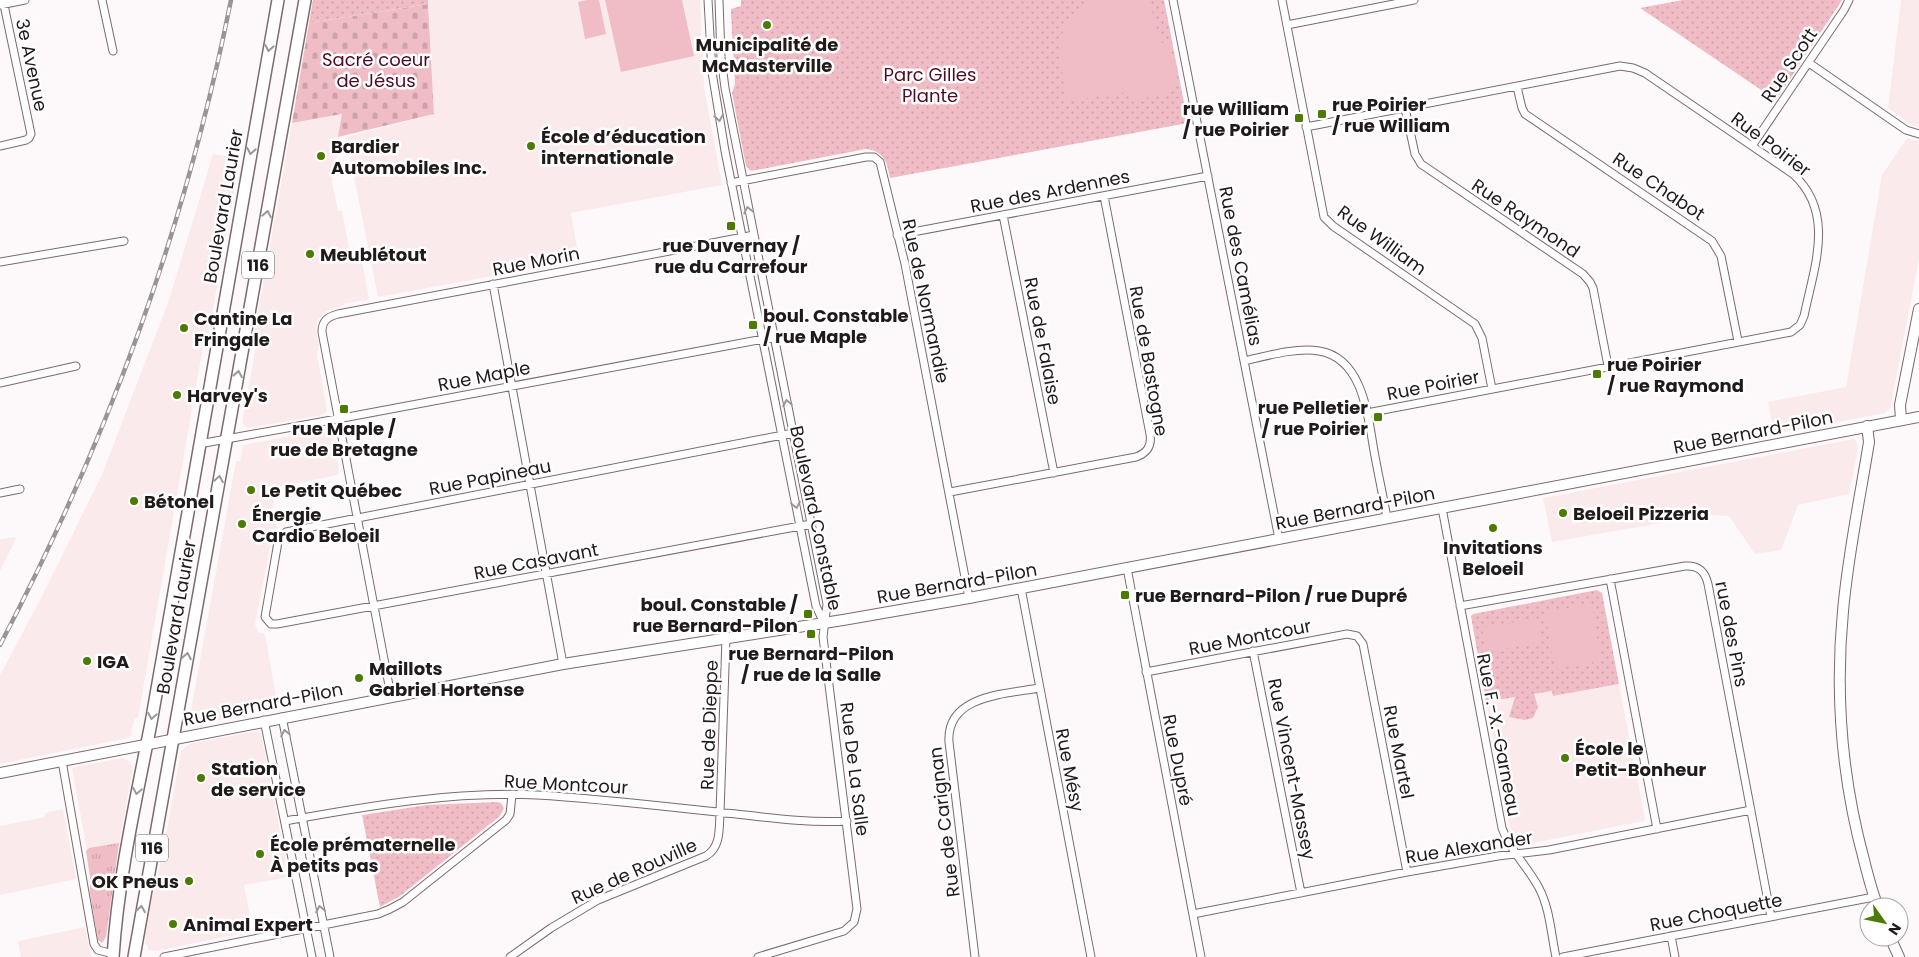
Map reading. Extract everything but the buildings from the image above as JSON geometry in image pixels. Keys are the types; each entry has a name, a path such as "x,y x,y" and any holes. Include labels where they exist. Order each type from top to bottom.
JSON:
{"main road":[{"name":"Boulevard Laurier","path":"147,744 278,0"},
{"name":"Boulevard Laurier","path":"172,738 305,0"},
{"path":"1901,419 1900,405 1919,309"},
{"name":"Rue Bernard-Pilon","path":"0,773 264,720 563,664 969,598 1919,417"},
{"path":"1867,426 1869,442 1843,609 1839,680 1843,745 1848,786 1858,836 1875,897"},
{"name":"116","path":"134,957 172,738"},
{"name":"116","path":"113,955 123,870 147,744"}],"street":[{"path":"2,3 25,0"},
{"path":"102,0 113,51"},
{"name":"Boulevard Constable","path":"708,0 714,89 731,183 816,606 824,623"},
{"name":"Boulevard Constable","path":"720,0 721,57 725,88 827,604 824,623"},
{"name":"Rue des Camélias","path":"1173,0 1279,539"},
{"name":"Rue William","path":"1282,0 1322,210 1326,220 1474,324 1482,338 1492,389"},
{"path":"1287,25 1414,0"},
{"name":"Rue Scott","path":"1752,146 1809,63 1849,0"},
{"name":"3e Avenue","path":"0,146 26,140 30,137 31,132 2,3"},
{"path":"1809,63 1906,130 1919,134"},
{"name":"Rue Poirier","path":"1306,127 1620,66 1633,68 1645,73 1788,170 1802,182 1816,208 1820,231 1806,307 1800,325 1791,332 1367,413"},
{"name":"Rue Chabot","path":"1517,87 1525,114 1697,230 1715,245 1722,264 1738,342"},
{"path":"714,89 725,88"},
{"name":"Rue Raymond","path":"1405,108 1415,154 1421,164 1588,279 1595,295 1608,366"},
{"name":"Rue de Normandie","path":"731,183 866,156 874,157 880,162 905,264 969,598"},
{"name":"Rue des Ardennes","path":"897,235 1208,176"},
{"name":"Rue de Bastogne","path":"950,492 1136,457 1146,451 1151,441 1104,196"},
{"name":"Rue de Falaise","path":"1003,215 1054,472"},
{"name":"Rue Morin","path":"338,419 322,332 325,320 334,315 754,235"},
{"path":"0,262 124,241"},
{"path":"493,284 563,664"},
{"name":"Rue Maple","path":"199,444 774,337"},
{"path":"1244,361 1304,350 1319,350 1329,353 1342,361 1360,390 1367,413 1387,518"},
{"path":"0,383 76,366"},
{"path":"338,419 391,696"},
{"name":"Rue Papineau","path":"267,621 265,614 278,542 282,534 290,530 793,433"},
{"path":"0,493 20,489"},
{"name":"Rue F.-X.-Garneau","path":"1442,508 1501,824 1506,839 1536,883 1544,899 1556,957"},
{"name":"Rue Casavant","path":"267,621 271,624 277,624 811,524"},
{"name":"rue des Pins","path":"1460,606 1688,565 1699,569 1705,575 1771,917"},
{"name":"Rue Dupré","path":"1127,568 1202,957"},
{"path":"1610,579 1656,829"},
{"name":"Rue Mésy","path":"1021,588 1091,957"},
{"name":"Rue De La Salle","path":"758,957 844,931 850,927 857,912 856,891 823,638 824,623"},
{"name":"Rue Montcour","path":"1146,672 1350,633 1359,637"},
{"name":"Rue Martel","path":"1359,637 1363,644 1407,872"},
{"name":"Rue de Dieppe","path":"720,813 726,638"},
{"name":"Rue Vincent-Massey","path":"1254,651 1301,893"},
{"name":"Rue de Carignan","path":"975,957 949,729 957,713 971,703 1039,688"},
{"path":"282,717 330,957"},
{"path":"264,720 312,957"},
{"path":"62,761 94,944 98,950 113,955"},
{"path":"164,957 378,914 390,909 403,902 506,820 510,814 512,795"},
{"name":"Rue Montcour","path":"285,821 395,803 457,797 512,795 595,799 787,819 847,821"},
{"name":"Rue Alexander","path":"1193,914 1407,872 1549,850 1751,810"},
{"name":"Rue de Rouville","path":"510,957 551,928 598,900 714,850 718,841 720,813"},
{"name":"Rue Choquette","path":"1563,957 1771,917 1859,904"},
{"path":"1671,936 1674,957"}],"shaded area":[{"name":"École d’éducation internationale","path":"428,0 700,0 704,87 722,185 571,213 579,260 378,297 346,137 434,114"},
{"path":"1901,0 1919,0 1919,127 1912,125 1888,108"},
{"path":"343,114 332,181 338,211 342,211 350,253 360,251 369,298 368,300 346,303 326,311 317,321 316,331 319,346 317,355 326,412 322,415 248,428 242,423 256,347 252,346 292,123"},
{"path":"1907,138 1919,141 1919,259 1890,409 1885,413 1774,434 1768,402 1846,387 1882,175"},
{"path":"213,154 240,158 206,348 203,348 199,369 138,718 135,718 131,733 133,734 128,738 0,764 0,675 38,604 101,477 169,300"},
{"path":"325,430 332,433 339,468 338,475 277,487 272,511 278,529 272,538 255,624 258,632 265,634 278,707 246,713 235,718 195,724 190,721 190,716 236,461 240,461 243,445"},
{"path":"1854,439 1858,449 1849,494 1798,505 1781,550 1755,554 1729,516 1707,515 1552,542 1543,498"},
{"path":"17,537 0,571 0,539"},
{"name":"École le Petit-Bonheur","path":"1619,684 1644,821 1528,844 1518,842 1509,824 1486,702 1552,691 1554,696"},
{"path":"257,731 261,734 289,877 244,885 253,931 157,951 149,950 145,942 148,916 162,855 167,855 168,847 164,846 181,751 189,744"},
{"path":"122,758 128,760 133,767 119,843 87,850 72,769 74,767"},
{"path":"63,809 76,879 0,895 0,826 45,817 45,813"},
{"path":"85,927 91,957 21,957 18,941"}],"green space":[{"path":"313,0 428,0 428,4 309,23"},
{"path":"599,0 606,34 585,39 578,2"},
{"path":"605,0 682,0 694,56 621,72"},
{"name":"Parc Gilles Plante","path":"741,0 1164,0 1188,123 890,178 884,158 877,152 866,149 751,171 746,166 732,93 735,84 731,9 741,6"},
{"path":"1091,0 1149,0 1161,43 1169,41 1178,81 1170,94 1129,100 1128,92 1067,101 1061,66 1061,39 1068,23"},
{"path":"1683,0 1842,0 1776,100 1640,8"},
{"name":"Sacré coeur de Jésus","path":"428,4 434,114 338,137 342,114 292,123 309,23"},
{"path":"1597,590 1602,593 1619,684 1553,696 1552,691 1534,694 1538,707 1533,718 1525,720 1509,717 1515,697 1486,702 1471,616 1473,614"},
{"path":"1592,604 1601,661 1555,669 1545,612"},
{"path":"1537,618 1542,642 1486,652 1482,628"},
{"path":"501,803 504,808 500,816 400,896 380,907 362,815 427,805"},
{"path":"119,843 106,937 102,943 98,940 90,893 90,877 86,851 89,848"}],"railway":[{"path":"0,645 76,489 139,331 191,169 231,0"}],"place":[{"name":"Municipalité de McMasterville","path":"767,25"},
{"name":"rue Poirier / rue William","path":"1322,114"},
{"name":"rue William / rue Poirier","path":"1299,118"},
{"name":"École d’éducation internationale","path":"531,146"},
{"name":"Bardier Automobiles Inc.","path":"321,156"},
{"name":"rue Duvernay / rue du Carrefour","path":"731,226"},
{"name":"Meublétout","path":"310,254"},
{"name":"boul. Constable / rue Maple","path":"753,325"},
{"name":"Cantine La Fringale","path":"184,328"},
{"name":"rue Poirier / rue Raymond","path":"1597,374"},
{"name":"Harvey's","path":"177,395"},
{"name":"rue Maple / rue de Bretagne","path":"344,409"},
{"name":"rue Pelletier / rue Poirier","path":"1378,417"},
{"name":"Le Petit Québec","path":"251,490"},
{"name":"Bétonel","path":"134,501"},
{"name":"Beloeil Pizzeria","path":"1563,513"},
{"name":"Énergie Cardio Beloeil","path":"242,524"},
{"name":"Invitations Beloeil","path":"1493,528"},
{"name":"rue Bernard-Pilon / rue Dupré","path":"1125,595"},
{"name":"boul. Constable / rue Bernard-Pilon","path":"808,614"},
{"name":"rue Bernard-Pilon / rue de la Salle","path":"811,634"},
{"name":"IGA","path":"87,661"},
{"name":"Maillots Gabriel Hortense","path":"359,678"},
{"name":"École le Petit-Bonheur","path":"1565,758"},
{"name":"Station de service","path":"201,778"},
{"name":"École prématernelle À petits pas","path":"260,854"},
{"name":"OK Pneus","path":"189,881"},
{"name":"Animal Expert","path":"173,924"}]}
